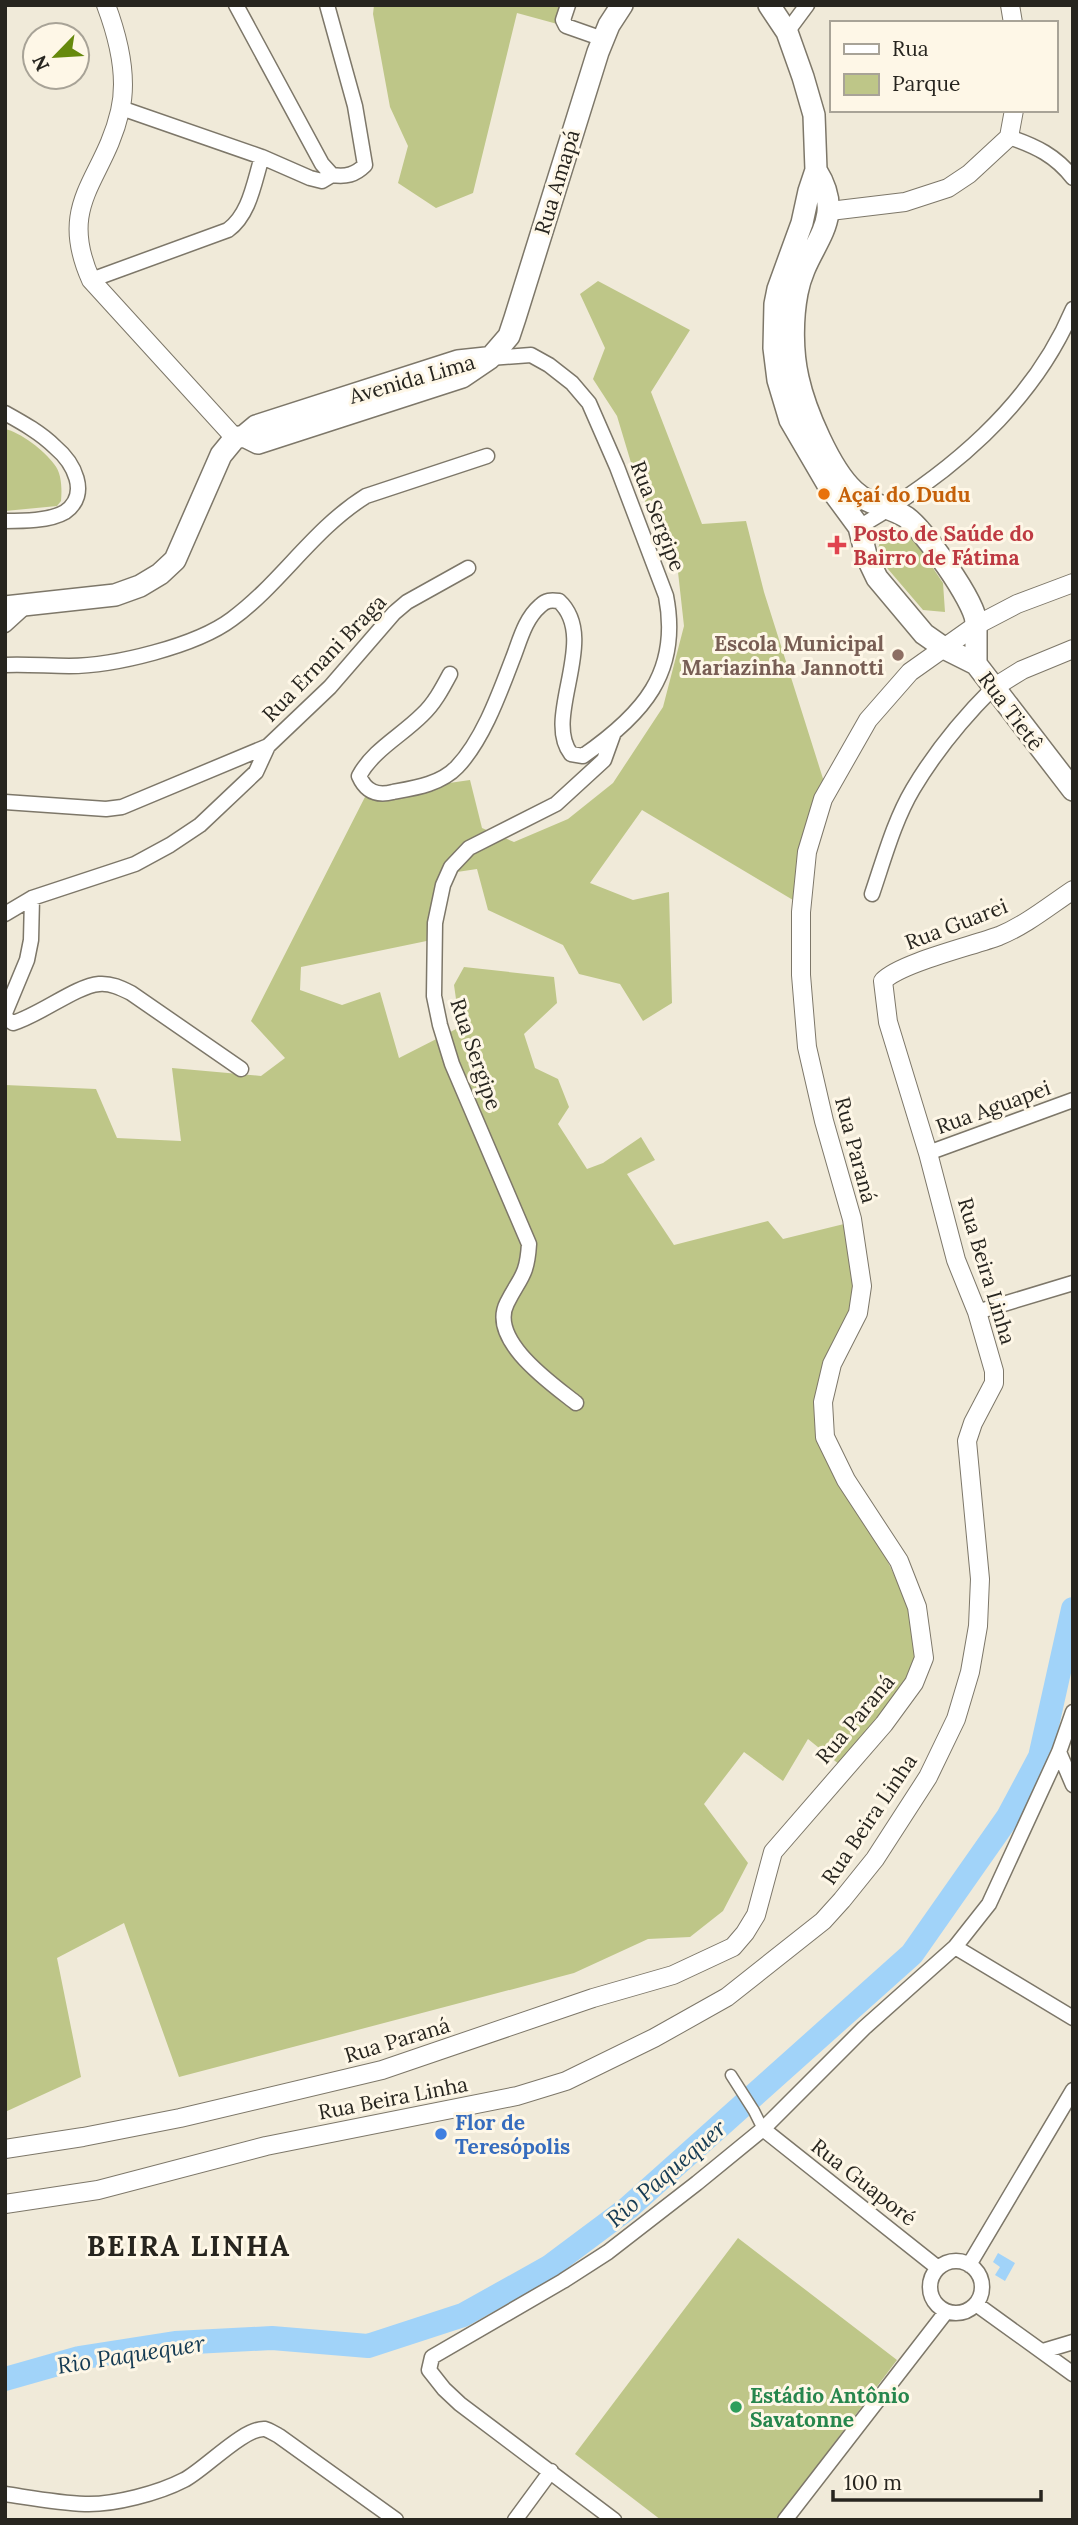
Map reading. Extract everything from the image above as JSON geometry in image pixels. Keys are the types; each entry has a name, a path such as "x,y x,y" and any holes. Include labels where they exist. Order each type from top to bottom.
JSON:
{"main road":[{"name":"Rua Amapá","path":"491,358 509,335 603,39 622,5"},
{"path":"769,5 787,32 814,116 816,170 809,191 812,227 788,290 794,353 787,379 807,409 835,481 859,527"},
{"path":"812,227 830,211 827,191 816,170"},
{"name":"Avenida Lima","path":"239,437 258,443 364,401 462,377 491,358"},
{"path":"5,607 115,595 141,586 160,574 175,559 216,465 239,437"},
{"name":"Rua Tietê","path":"835,481 869,503 907,518 957,579 973,608 976,664"},
{"name":"Rua Tietê","path":"859,527 866,555 877,578 924,634 944,648 976,664 1073,790"}],"street":[{"path":"106,5 118,50 122,78 121,108 115,129 82,202 78,221 78,244 92,280 239,437"},
{"path":"236,5 323,164 332,175"},
{"path":"121,108 262,157 310,178 321,181 332,175 357,173 365,165 355,106 327,5"},
{"path":"568,5 563,20 566,26 603,39"},
{"path":"787,32 807,5"},
{"path":"830,211 905,202 948,188 969,174 1009,137 1014,112"},
{"path":"1009,137 1037,146 1053,157 1073,178"},
{"path":"92,280 228,230 237,224 243,215 262,157"},
{"path":"859,527 889,510 952,466 996,424 1046,361 1073,309"},
{"name":"Rua Sergipe","path":"491,358 531,355 572,383 589,403 617,467 666,596 669,615 669,639 662,672 652,691 630,720 613,735 604,760 556,804 509,825 469,848 451,866 443,885 435,923 433,996 440,1025 452,1064 529,1244 528,1268 506,1305 504,1318 509,1339 532,1366 576,1403"},
{"path":"5,413 28,425 56,447 69,461 78,478 78,491 65,512 37,519 5,521"},
{"path":"5,665 97,664 165,649 209,632 232,619 321,531 366,496 487,456"},
{"name":"Rua Ernani Braga","path":"5,802 106,809 122,807 268,746 330,687 394,613 407,602 468,568"},
{"name":"Rua Paraná","path":"5,2149 180,2118 382,2070 593,1998 673,1975 733,1947 745,1933 756,1915 773,1852 884,1724 914,1683 924,1658 917,1607 899,1561 846,1480 825,1437 823,1402 832,1364 858,1313 862,1286 852,1219 824,1121 807,1047 801,975 801,912 807,852 823,799 868,720 910,672 975,626 1017,604 1073,583"},
{"path":"450,674 435,701 423,715 366,763 359,776 363,785 372,792 388,793 428,784 442,779 456,769 468,754 496,703 528,619 548,600 559,601 567,608 575,636 563,727 564,744 572,754 583,756 613,735"},
{"path":"5,625 27,605"},
{"path":"872,894 888,846 912,790 957,725 993,688 1022,670 1073,649"},
{"path":"5,914 32,898 135,864 170,845 200,825 256,772 268,746"},
{"name":"Rua Guarei","path":"889,975 1011,930 1073,890"},
{"path":"32,898 31,940 27,960 5,1013 7,1019 13,1023 29,1018 98,984 113,985 131,993 241,1069"},
{"name":"Rua Beira Linha","path":"5,2204 98,2190 266,2146 517,2096 566,2081 654,2038 727,1997 823,1921 875,1859 928,1777 956,1719 970,1672 978,1626 979,1579 967,1441 973,1423 994,1383 994,1371 977,1312 956,1260 928,1153 888,1022 883,981 889,975"},
{"name":"Rua Aguapei","path":"928,1153 1073,1100"},
{"path":"977,1312 1073,1283"},
{"path":"614,2520 444,2389 429,2370 432,2357 608,2252 763,2129 864,2028 955,1947 989,1904 1059,1752 1073,1712"},
{"path":"1059,1752 1073,1784"},
{"path":"955,1947 1073,2018"},
{"path":"731,2075 763,2129"},
{"path":"969,2265 1073,2090"},
{"name":"Rua Guaporé","path":"763,2129 938,2268"},
{"path":"953,2261 969,2265 980,2279 982,2288 976,2304 957,2314 946,2312 935,2304 930,2292 931,2279 938,2268 953,2261"},
{"path":"976,2304 1073,2374"},
{"path":"785,2520 946,2312"},
{"path":"1043,2351 1073,2342"},
{"path":"5,2494 86,2504 106,2503 166,2489 203,2469 234,2443 255,2431 266,2429 396,2520"},
{"path":"515,2520 551,2471"}],"green space":[{"path":"374,5 569,5 561,25 517,13 473,193 436,208 398,183 408,146 390,107 373,14"},
{"path":"598,281 690,330 651,392 702,524 746,521 764,592 825,785 798,903 642,810 590,883 633,900 669,892 672,1003 643,1021 620,984 579,974 563,945 488,910 477,869 457,872 448,892 441,938 301,967 300,990 342,1005 380,992 399,1058 460,1027 454,985 464,967 554,977 557,1003 524,1034 535,1068 558,1079 569,1107 558,1124 587,1169 603,1163 641,1137 655,1160 627,1174 674,1245 768,1221 783,1239 844,1224 857,1288 829,1404 831,1440 909,1607 919,1639 913,1671 840,1765 808,1739 783,1781 744,1752 704,1804 748,1863 723,1911 690,1937 648,1939 574,1973 179,2077 124,1923 57,1958 81,2077 5,2112 5,1085 96,1089 117,1138 181,1141 172,1068 261,1076 285,1058 251,1021 366,795 470,780 482,828 514,842 568,819 613,783 663,707 684,626 678,572 653,523 617,416 593,379 605,348 580,294"},
{"path":"5,429 32,443 45,453 57,468 61,501 57,506 5,511"},
{"path":"907,529 943,583 945,612 923,610 876,555 882,536 892,530"},
{"name":"Estádio Antônio Savatonne","path":"738,2238 897,2360 776,2520 661,2520 575,2454"}],"water":[{"path":"998,2253 1015,2263 1005,2281 995,2275 1000,2267 993,2262"}],"waterway":[{"name":"Rio Paquequer","path":"5,2379 79,2358 175,2343 272,2338 368,2346 463,2315 549,2267 628,2208 912,1954 1008,1817 1040,1757 1073,1609"}],"place":[{"name":"Açaí do Dudu","path":"824,494"},
{"name":"Posto de Saúde do Bairro de Fátima","path":"837,545"},
{"name":"Escola Municipal Mariazinha Jannotti","path":"898,655"},
{"name":"Flor de Teresópolis","path":"441,2134"},
{"name":"Estádio Antônio Savatonne","path":"736,2407"}],"district":[{"name":"BEIRA LINHA","path":"189,2246"}]}
